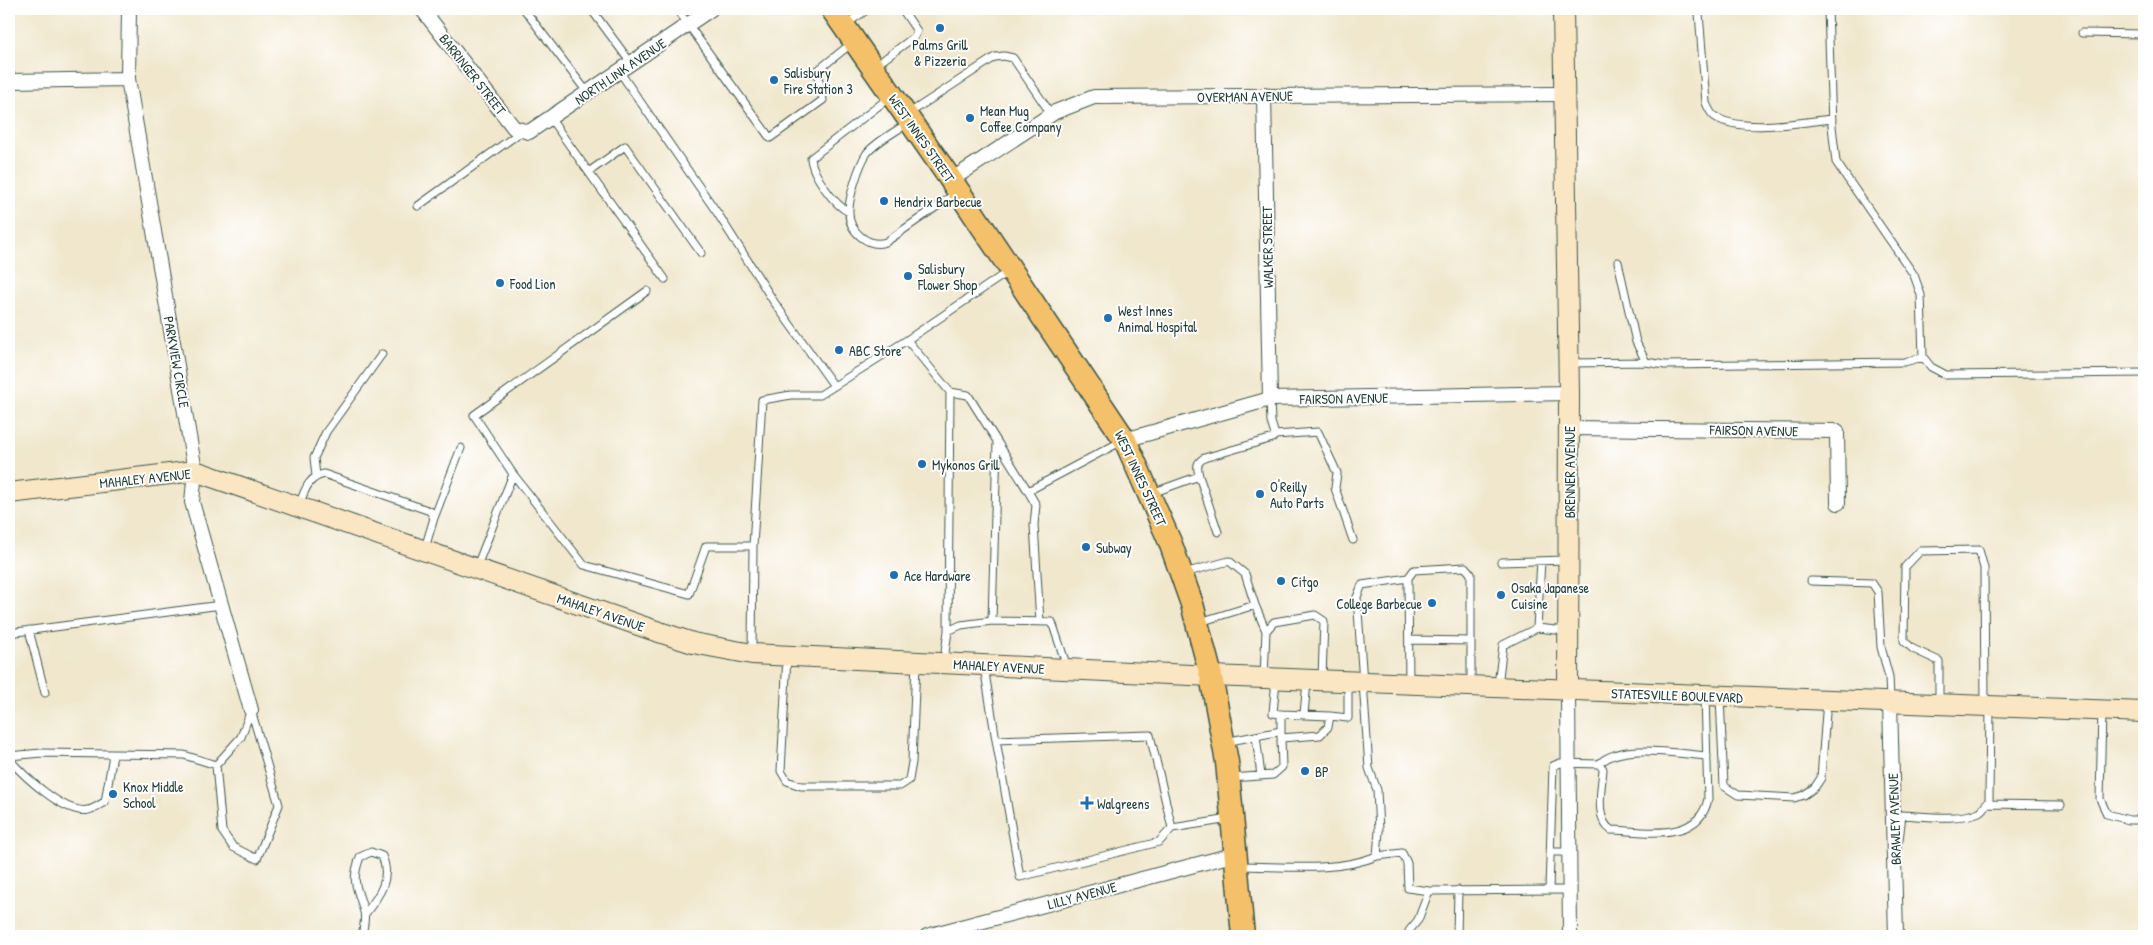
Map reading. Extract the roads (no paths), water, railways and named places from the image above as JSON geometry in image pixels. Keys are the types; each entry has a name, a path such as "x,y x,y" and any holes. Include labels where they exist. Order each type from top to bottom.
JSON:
{"main road":[{"name":"WEST INNES STREET","path":"843,25 955,186 1125,440 1149,494 1181,573 1211,676 1229,778 1243,936"}],"street":[{"name":"PARKVIEW CIRCLE","path":"129,9 128,79 195,472 192,502 251,710"},
{"name":"BARRINGER STREET","path":"422,9 514,128 526,131"},
{"name":"NORTH LINK AVENUE","path":"526,131 550,118 711,9"},
{"name":"BRENNER AVENUE","path":"1563,9 1569,362 1568,690 1570,936"},
{"path":"9,81 128,79"},
{"name":"OVERMAN AVENUE","path":"955,186 1051,114 1094,97 1563,94"},
{"name":"WALKER STREET","path":"1264,95 1270,399"},
{"name":"FAIRSON AVENUE","path":"1125,440 1270,399 1569,393"},
{"name":"FAIRSON AVENUE","path":"1569,428 1837,431 1838,503"},
{"name":"MAHALEY AVENUE","path":"9,493 195,472 693,643 752,654 1211,676"},
{"name":"STATESVILLE BOULEVARD","path":"1211,676 2144,712"},
{"name":"BRAWLEY AVENUE","path":"1890,702 1896,863 1896,936"},
{"name":"LILLY AVENUE","path":"927,936 1236,860"}],"lane":[{"path":"524,9 588,92"},
{"path":"591,9 631,63"},
{"path":"678,9 770,138 823,100 817,71 843,25 868,9"},
{"path":"873,68 914,37 917,31 902,9"},
{"path":"1828,9 1832,118 1836,162 1914,275 1921,295 1923,357 1931,367 1946,375 2144,374"},
{"path":"1700,13 1706,103 1712,114 1723,120 1740,124 1794,123 1832,118"},
{"path":"2082,33 2144,34"},
{"path":"955,186 882,244 864,240 854,228 849,212 858,172 866,154 908,118 995,57 1013,58 1051,114"},
{"path":"618,71 718,214 774,302 834,386"},
{"path":"849,212 836,204 814,170 811,158 892,95"},
{"path":"550,118 590,171 665,279"},
{"path":"418,206 526,131"},
{"path":"590,171 625,146 702,253"},
{"path":"1618,262 1636,342 1646,362"},
{"path":"752,654 753,546 762,400 792,395 820,395 907,340 1011,270"},
{"path":"647,291 474,415 513,474 584,565 689,594 706,546 753,546"},
{"path":"907,340 950,392 948,631 943,663"},
{"path":"316,476 314,458 326,432 382,354"},
{"path":"1569,362 1646,362 1665,365 1904,362 1923,357"},
{"path":"950,392 968,395 1036,505 1034,525 1040,622"},
{"path":"1270,399 1271,422 1275,435"},
{"path":"1218,532 1199,476 1197,467 1199,462 1204,458 1273,438 1275,435 1318,432 1337,473 1335,488 1353,540"},
{"path":"1028,490 1125,440"},
{"path":"992,621 997,442"},
{"path":"424,551 434,518 461,448"},
{"path":"298,507 308,482 316,476 324,474 421,508 430,512 434,518"},
{"path":"476,569 513,474"},
{"path":"1149,494 1199,476"},
{"path":"1896,863 1902,815 1953,816 1979,812 1989,800 1984,568 1979,550 1920,551 1905,567 1904,640 1913,649 1939,661 1939,704"},
{"path":"1501,562 1569,560"},
{"path":"1181,573 1229,561 1245,574 1266,631 1273,713 1348,718 1356,682"},
{"path":"1537,628 1542,561"},
{"path":"1409,684 1408,578 1414,570 1466,568 1471,574 1471,687"},
{"path":"1377,856 1379,831 1377,790 1369,768 1356,682 1357,597 1362,585 1408,578"},
{"path":"1811,581 1872,583 1878,592 1880,647 1889,677 1890,702"},
{"path":"1197,623 1255,605"},
{"path":"9,633 221,606"},
{"path":"1266,631 1274,622 1298,617 1314,615 1324,621 1315,680 1304,714"},
{"path":"948,631 961,625 992,621 1052,622 1068,669"},
{"path":"1498,688 1503,645 1537,628 1569,631"},
{"path":"29,630 45,693"},
{"path":"1409,640 1471,641"},
{"path":"787,656 781,771 787,781 801,786 900,786 909,780 912,762 916,662"},
{"path":"984,665 1020,877 1159,842 1172,828 1232,819"},
{"path":"1712,696 1724,786 1738,795 1794,798 1804,795 1821,778 1827,700"},
{"path":"1599,764 1603,769 1601,810 1606,826 1611,830 1667,832 1691,826 1703,815 1708,799 1707,756 1712,696"},
{"path":"251,710 279,806 257,859 232,847 222,831 216,765 241,737 251,710"},
{"path":"2102,711 2100,799 2102,806 2107,814 2129,820 2144,820"},
{"path":"1229,778 1273,775 1282,767 1281,714"},
{"path":"1224,742 1281,734 1320,736 1328,727 1330,716"},
{"path":"996,740 1150,735 1172,828"},
{"path":"1256,736 1261,776"},
{"path":"1549,890 1553,766 1569,763 1599,764 1607,756 1627,751 1707,756"},
{"path":"9,758 41,753 184,756 216,765"},
{"path":"9,758 21,772 56,800 70,808 87,810 105,802 113,754"},
{"path":"1986,804 2061,805"},
{"path":"362,936 365,914 357,893 354,874 360,857 372,852 382,856 387,867 386,878 378,898 365,914"},
{"path":"1236,860 1317,866 1362,862 1377,856 1402,852 1407,863 1408,888 1429,891 1569,890"},
{"path":"1550,852 1569,852"},
{"path":"1458,890 1458,936"},
{"path":"1409,936 1409,931 1418,920 1429,891"}],"place":[{"name":"Palms Grill & Pizzeria","path":"940,28"},
{"name":"Salisbury Fire Station 3","path":"774,80"},
{"name":"Mean Mug Coffee Company","path":"970,118"},
{"name":"Hendrix Barbecue","path":"884,201"},
{"name":"Salisbury Flower Shop","path":"908,276"},
{"name":"Food Lion","path":"500,283"},
{"name":"West Innes Animal Hospital","path":"1108,318"},
{"name":"ABC Store","path":"839,350"},
{"name":"Mykonos Grill","path":"922,464"},
{"name":"O'Reilly Auto Parts","path":"1260,494"},
{"name":"Subway","path":"1086,547"},
{"name":"Ace Hardware","path":"894,575"},
{"name":"Citgo","path":"1281,581"},
{"name":"Osaka Japanese Cuisine","path":"1501,595"},
{"name":"College Barbecue","path":"1432,603"},
{"name":"BP","path":"1305,771"},
{"name":"Knox Middle School","path":"113,794"},
{"name":"Walgreens","path":"1087,803"}]}
